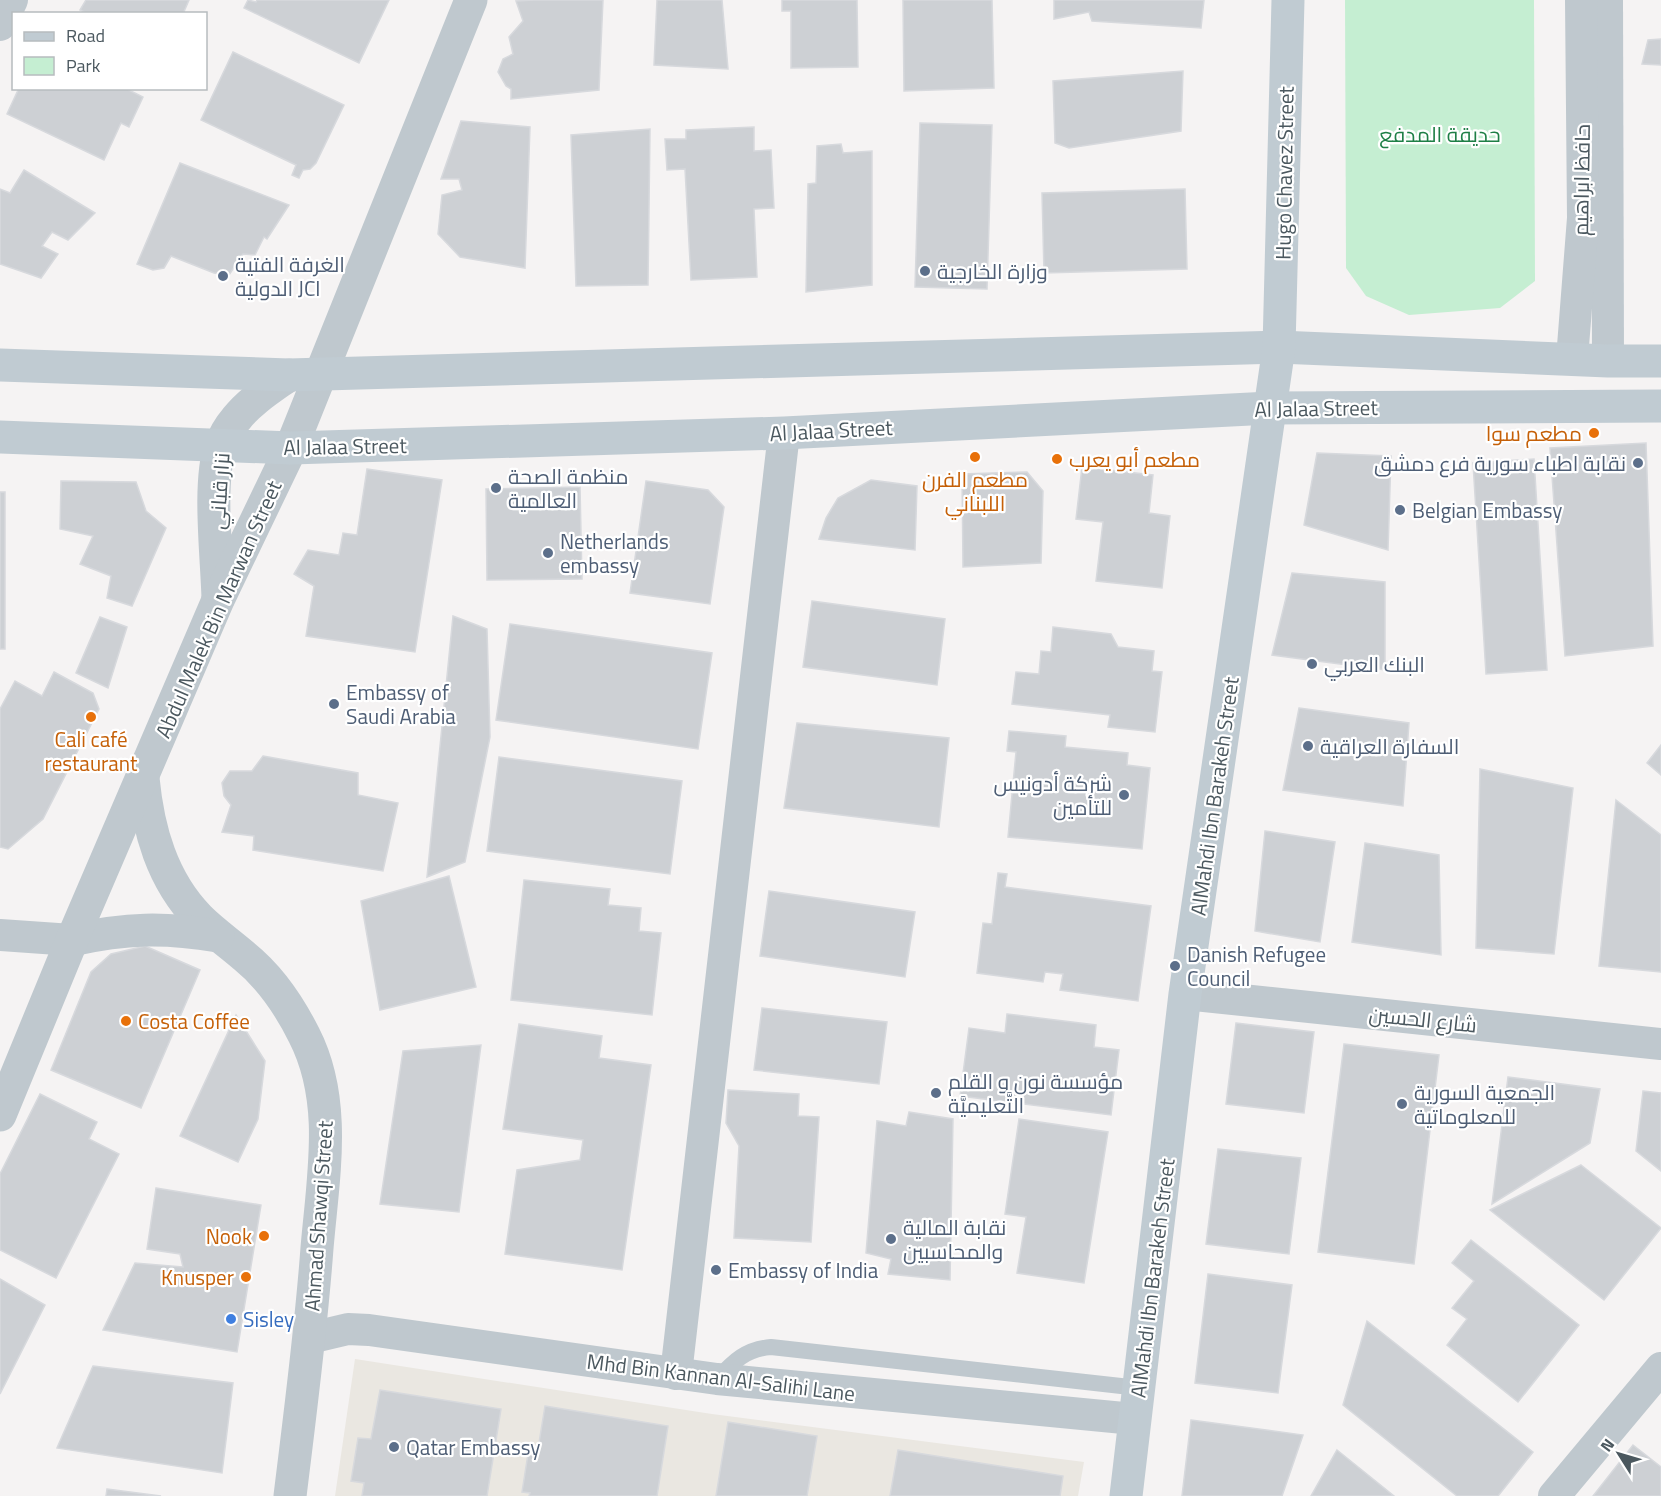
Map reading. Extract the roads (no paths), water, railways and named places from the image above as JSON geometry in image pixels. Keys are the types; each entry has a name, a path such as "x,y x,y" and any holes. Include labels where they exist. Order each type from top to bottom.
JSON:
{"main road":[{"name":"Hugo Chavez Street","path":"1279,347 1288,0"},
{"path":"0,365 304,374 1279,347 1608,361 1661,361"},
{"name":"AlMahdi Ibn Barakeh Street","path":"1126,1496 1185,994 1279,347"},
{"name":"Al Jalaa Street","path":"0,437 291,448 784,433 1270,408 1661,406"}],"street":[{"path":"0,25 12,0"},
{"name":"Abdul Malek Bin Marwan Street","path":"0,1115 72,940 218,600 291,448 304,374 471,0"},
{"name":"حافظ ابراهيم","path":"1572,359 1583,218 1581,0"},
{"path":"1607,0 1608,361"},
{"name":"نزار قباني","path":"218,600 215,509 220,446 236,419 259,397 304,374"},
{"path":"676,1374 784,433"},
{"name":"Ahmad Shawqi Street","path":"143,778 146,810 153,841 165,870 198,917 253,965 290,1008 317,1070 324,1103 327,1137 310,1338 290,1496"},
{"path":"0,935 72,940 108,932 145,928 182,930 218,936"},
{"name":"شارع الحسين","path":"1185,994 1661,1044"},
{"name":"Mhd Bin Kannan Al-Salihi Lane","path":"310,1338 348,1329 369,1330 717,1379 1134,1419"},
{"path":"1554,1496 1661,1368"}],"lane":[{"path":"717,1379 735,1359 746,1352 771,1347 1139,1388"}],"place":[{"name":"وزارة الخارجية","path":"925,271"},
{"name":"الغرفة الفتية الدولية JCI","path":"223,276"},
{"name":"مطعم سوا","path":"1594,433"},
{"name":"مطعم الفرن اللبناني","path":"975,457"},
{"name":"مطعم أبو يعرب","path":"1057,459"},
{"name":"نقابة اطباء سورية فرع دمشق","path":"1638,463"},
{"name":"منظمة الصحة العالمية","path":"496,488"},
{"name":"Belgian Embassy","path":"1400,510"},
{"name":"Netherlands embassy","path":"548,553"},
{"name":"البنك العربي","path":"1312,664"},
{"name":"Embassy of Saudi Arabia","path":"334,704"},
{"name":"Cali café restaurant","path":"91,717"},
{"name":"السفارة العراقية","path":"1308,746"},
{"name":"شركة أدونيس للتأمين","path":"1124,795"},
{"name":"Danish Refugee Council","path":"1175,966"},
{"name":"Costa Coffee","path":"126,1021"},
{"name":"مؤسسة نون و القلم التَّعليميَّة","path":"936,1093"},
{"name":"الجمعية السورية للمعلوماتية","path":"1402,1104"},
{"name":"Nook","path":"264,1236"},
{"name":"نقابة المالية والمحاسبين","path":"891,1239"},
{"name":"Embassy of India","path":"716,1270"},
{"name":"Knusper","path":"246,1277"},
{"name":"Sisley","path":"231,1319"},
{"name":"Qatar Embassy","path":"394,1447"}],"park label":[{"name":"حديقة المدفع","path":"1440,134"}]}
